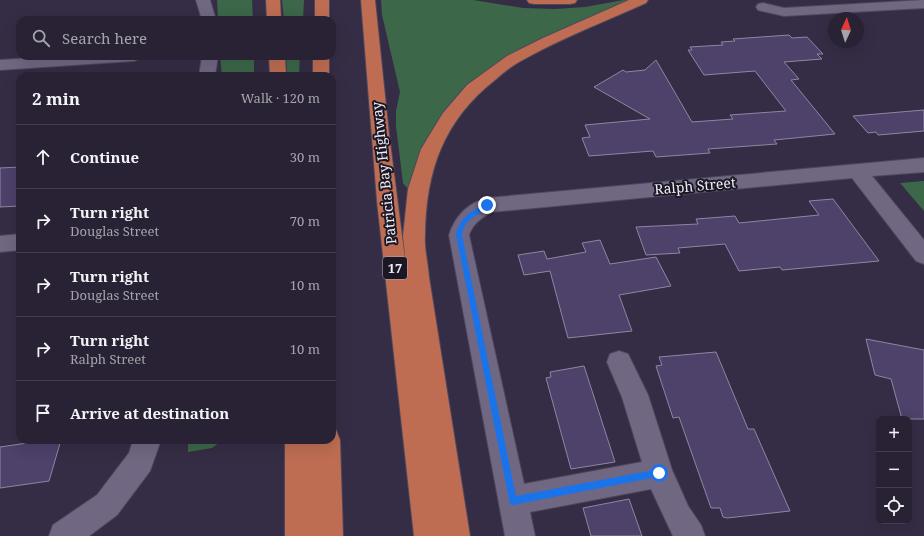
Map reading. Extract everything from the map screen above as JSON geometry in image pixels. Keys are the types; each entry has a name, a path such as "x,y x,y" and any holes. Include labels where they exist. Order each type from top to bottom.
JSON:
{"highway":[{"path":"273,0 274,16"},
{"path":"322,0 322,16"},
{"name":"Patricia Bay Highway","path":"368,0 373,65 392,240 429,536"},
{"path":"534,0 570,0"},
{"path":"455,536 418,277 414,236 418,189 430,149 449,117 473,89 512,59 548,41 641,0"},
{"path":"277,60 278,72"},
{"path":"321,60 321,72"},
{"path":"299,444 300,536"},
{"path":"326,444 328,536"}],"street":[{"path":"203,0 208,16"},
{"path":"763,7 784,12 924,4"},
{"path":"0,65 74,60"},
{"path":"208,72 209,60"},
{"name":"Ralph Street","path":"513,501 459,235 461,225 470,216 487,205 924,165"},
{"path":"857,171 924,255"},
{"path":"0,244 16,242"},
{"path":"619,362 636,394 652,455 659,473 678,516 690,536"},
{"path":"64,536 107,505 140,461 146,444"},
{"path":"520,536 513,501 659,473"}],"green space":[{"path":"217,0 252,0 253,16 218,16"},
{"path":"282,0 304,0 303,16 284,16"},
{"path":"381,0 473,0 523,8 555,9 585,7 624,0 636,0 485,73 407,188 403,183 396,126 396,111 400,92 382,15"},
{"path":"220,60 254,60 254,72 222,72"},
{"path":"286,60 300,60 299,72 287,72"},
{"path":"924,181 924,211 900,183"},
{"path":"188,444 218,444 212,448 188,452"}],"building":[{"path":"789,35 792,38 807,37 823,54 817,54 822,59 784,62 799,79 791,80 835,134 774,140 777,144 708,149 710,153 656,157 653,151 589,156 582,138 590,137 585,125 650,119 594,87 623,70 626,72 645,70 656,60 692,122 733,119 730,115 786,111 755,71 704,75 688,50 692,50 690,47 723,45 721,42 735,41 733,39"},
{"path":"924,110 924,131 878,135 876,132 868,133 853,116"},
{"path":"16,167 16,206 0,207 0,168"},
{"path":"833,199 879,261 782,270 780,267 739,271 725,244 678,248 680,253 646,255 636,227 698,224 696,219 735,216 739,223 819,215 809,201"},
{"path":"600,240 610,264 656,257 671,286 619,295 632,331 568,338 550,271 524,275 518,255 544,251 547,259 586,252 582,243"},
{"path":"866,339 924,350 924,419 912,419 912,416 901,416 891,379 875,375"},
{"path":"716,352 748,429 754,429 790,511 727,518 723,517 720,508 711,508 679,417 673,418 656,366 662,365 659,357"},
{"path":"584,366 615,462 571,469 546,378 551,377 550,372"},
{"path":"21,444 60,444 49,481 0,488 0,447"},
{"path":"629,499 642,536 591,536 583,508"}],"route":[{"path":"487,205 470,216 461,225 459,235 513,501 659,473"}]}
